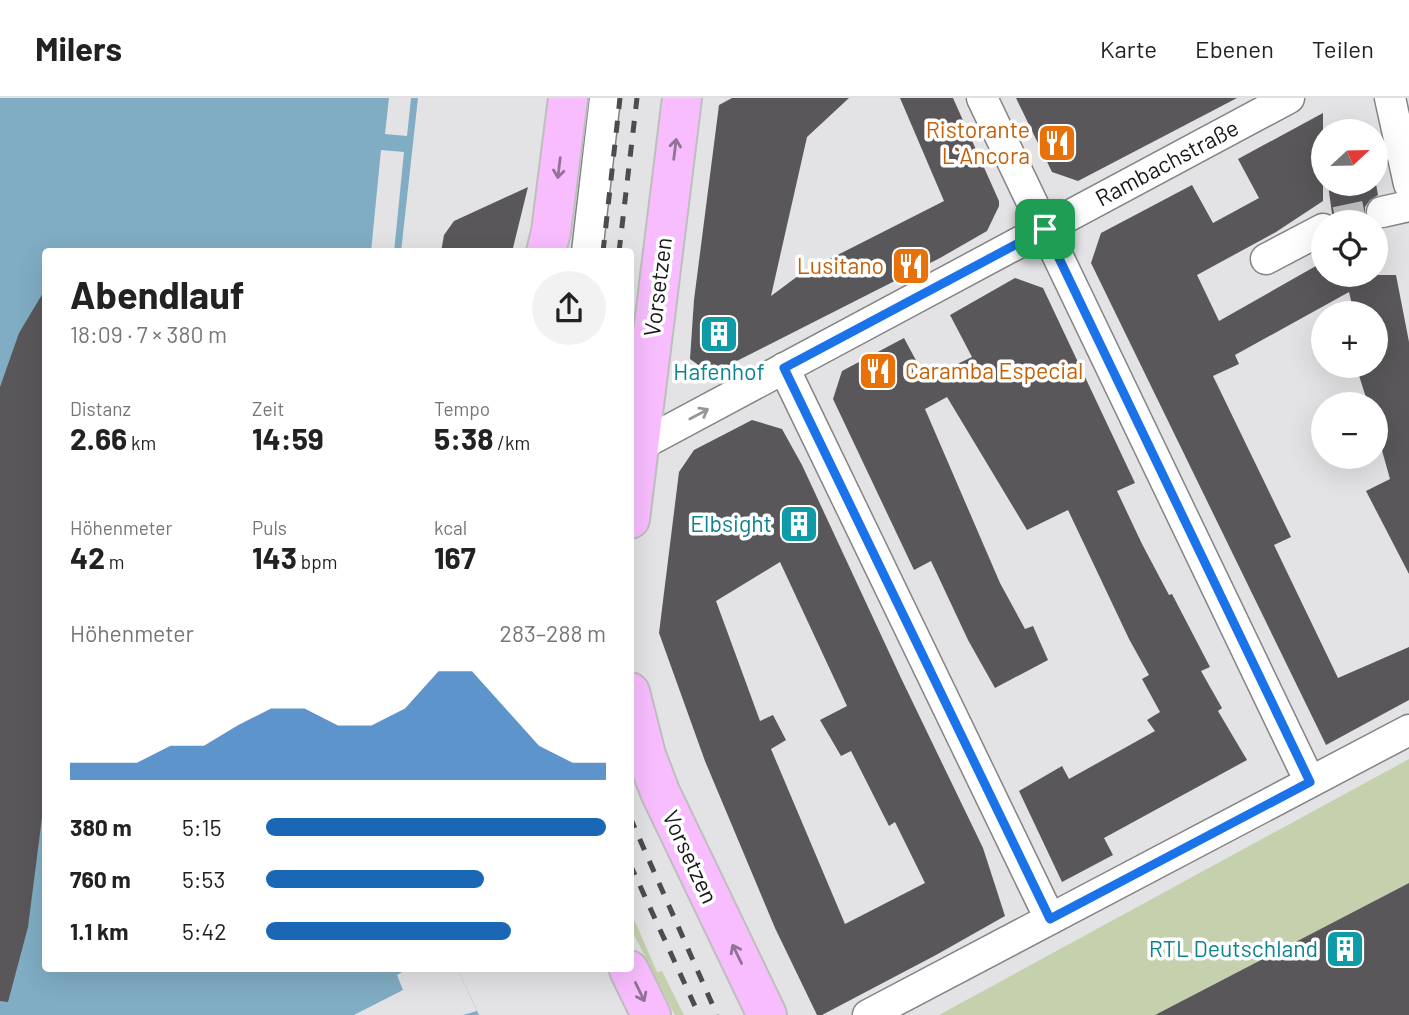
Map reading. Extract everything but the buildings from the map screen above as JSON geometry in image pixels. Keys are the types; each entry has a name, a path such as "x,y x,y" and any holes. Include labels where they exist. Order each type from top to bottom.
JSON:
{"main road":[{"path":"548,242 568,98"},
{"name":"Vorsetzen","path":"634,487 682,98"},
{"name":"Vorsetzen","path":"634,708 646,755 660,793 767,1015"},
{"path":"630,972 651,1015"}],"street":[{"path":"587,248 604,98"},
{"path":"982,98 1310,782"},
{"name":"Rambachstraße","path":"639,446 1289,98"},
{"path":"1390,98 1409,184"},
{"path":"1266,259 1311,235"},
{"path":"784,368 1050,919"},
{"path":"868,1015 1409,730"}],"green space":[{"path":"1409,759 1409,883 1155,1015 939,1015"},
{"path":"634,919 657,972 662,971 684,1015 675,1015 634,935"}],"water":[{"path":"0,98 418,98 401,248 42,248 42,972 459,972 479,1015 0,1015"}],"pier":[{"path":"389,98 411,98 407,136 385,134"},
{"path":"381,150 404,152 394,248 371,248"},
{"path":"402,972 459,972 477,1011 463,1015 354,1015 403,990 397,975"}],"railway":[{"path":"603,248 620,98"},
{"path":"619,248 637,98"},
{"path":"634,826 717,1015"},
{"path":"634,873 699,1015"}],"place":[{"name":"Ristorante L´Ancora","path":"1057,143"},
{"name":"Lusitano","path":"911,266"},
{"name":"Hafenhof","path":"719,334"},
{"name":"Caramba Especial","path":"878,371"},
{"name":"Elbsight","path":"799,524"},
{"name":"RTL Deutschland","path":"1345,949"}],"route":[{"path":"1045,229 1310,782 1050,919 784,368 1045,229"}]}
